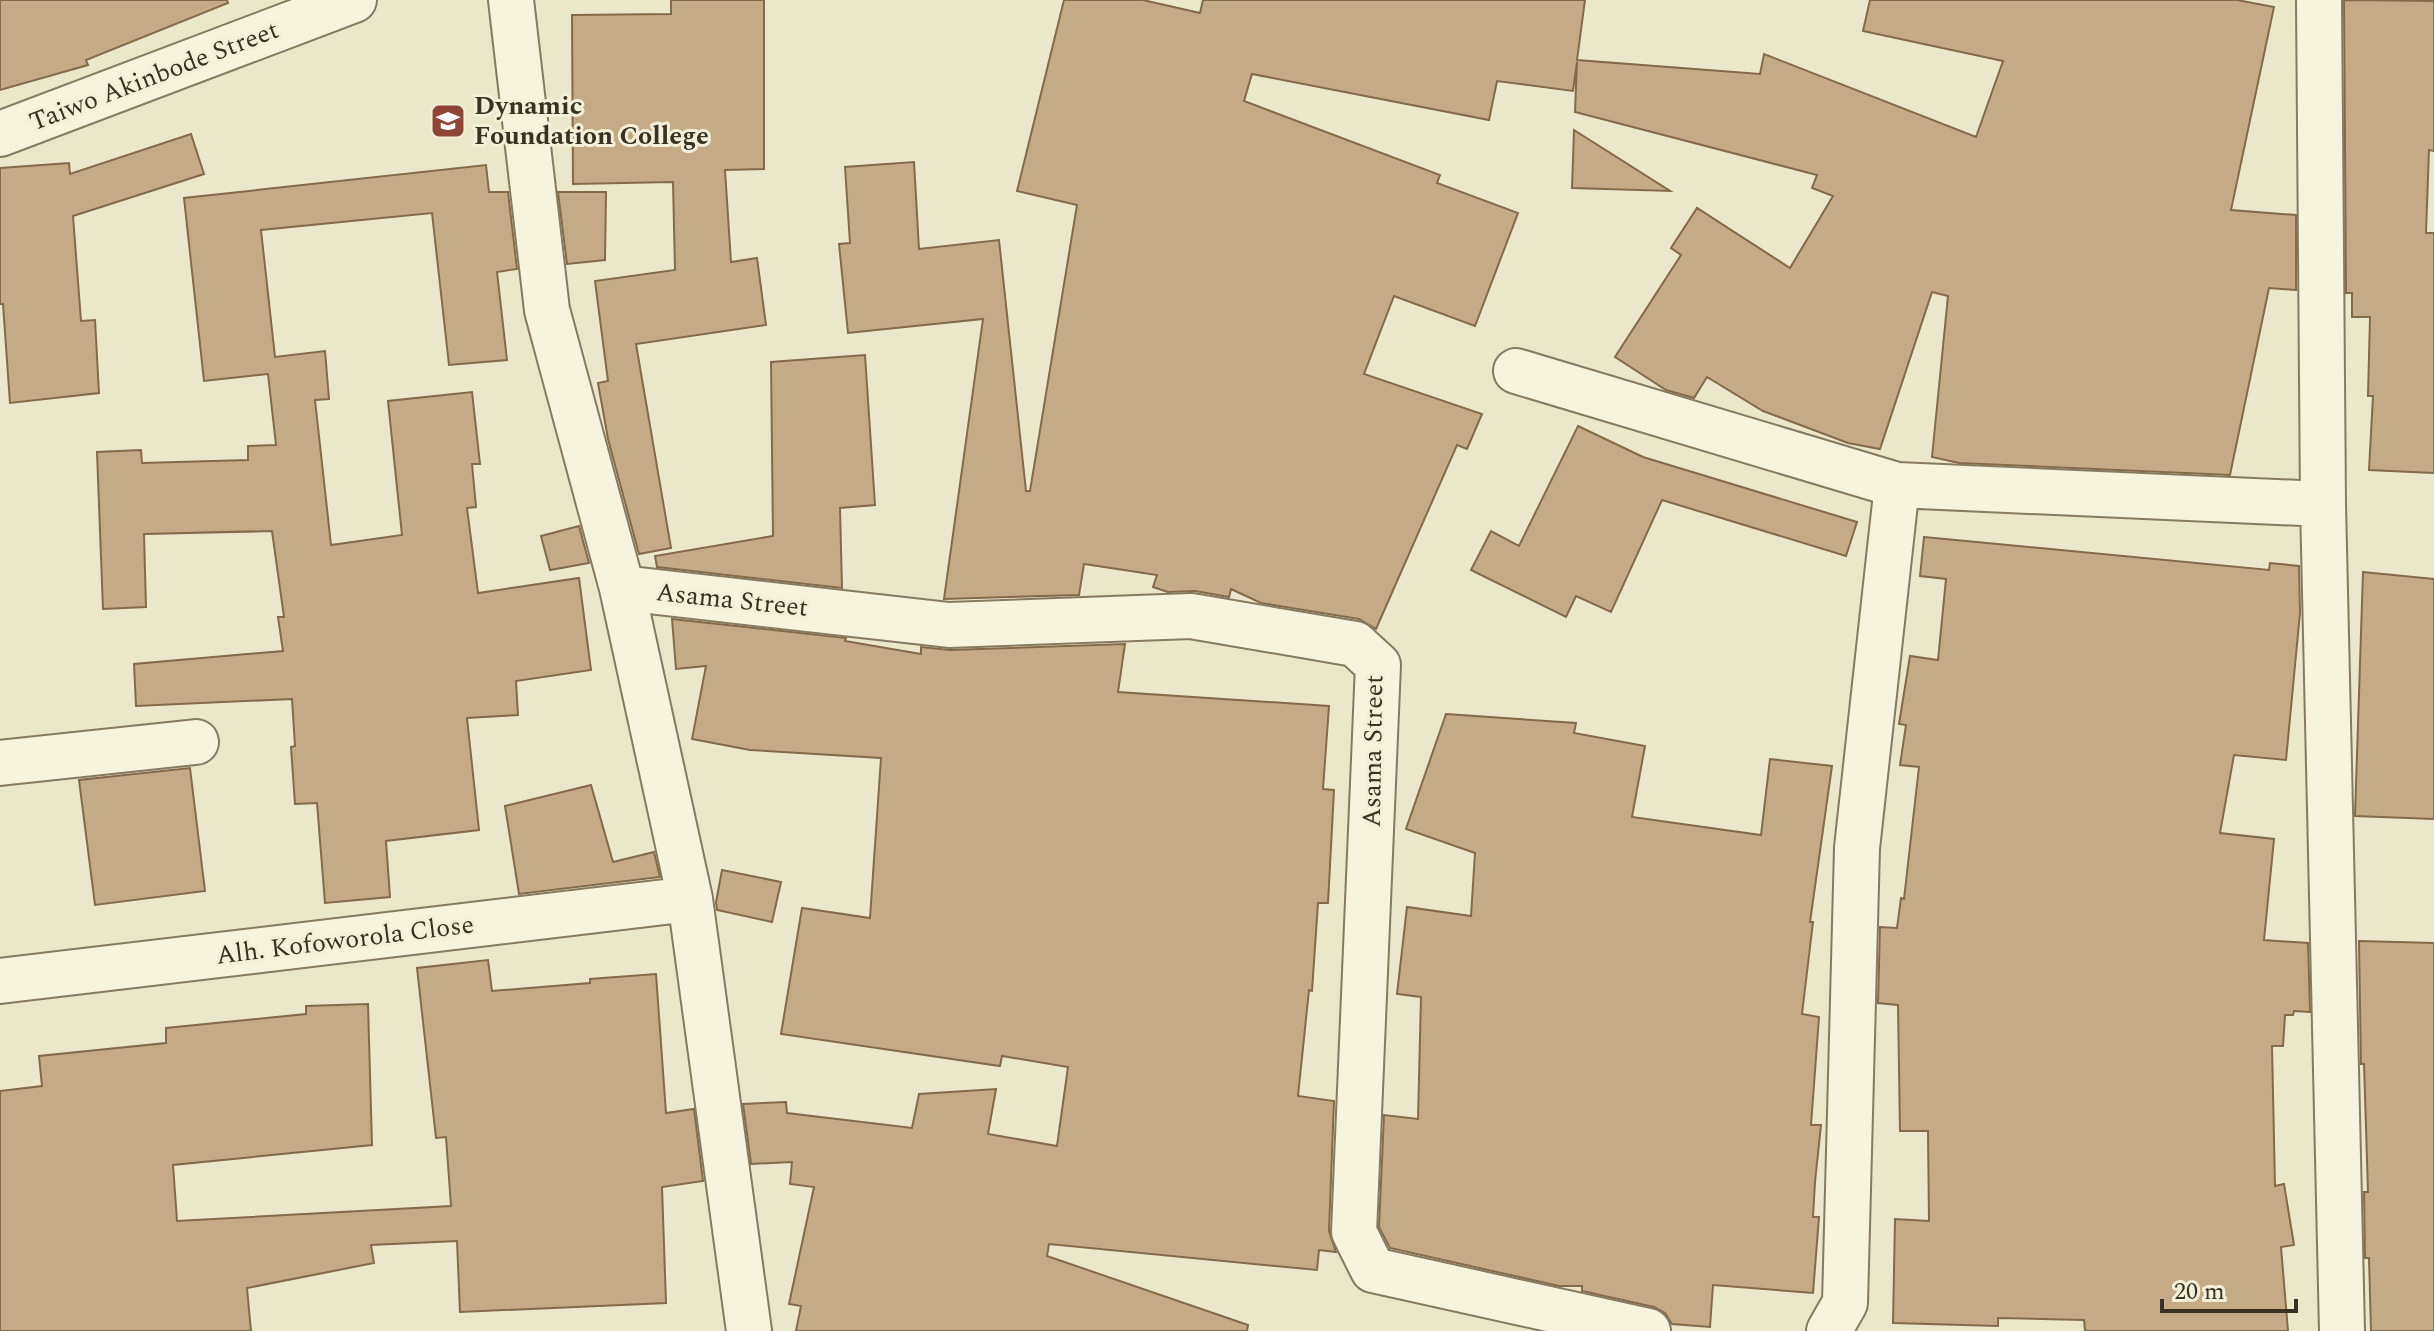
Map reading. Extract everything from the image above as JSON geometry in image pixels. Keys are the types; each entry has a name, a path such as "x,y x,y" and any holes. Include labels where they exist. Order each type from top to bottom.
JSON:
{"street":[{"name":"Taiwo Akinbode Street","path":"0,134 354,0"},
{"path":"511,0 547,310 622,588 690,899 749,1331"},
{"path":"2319,0 2323,504 2342,1331"},
{"path":"1516,371 1897,485 2323,504"},
{"path":"1837,1317 1857,848 1897,485"},
{"name":"Asama Street","path":"622,588 949,625 1191,616 1355,644 1378,665 1354,1232 1373,1270 1648,1331"},
{"path":"0,763 196,742"},
{"name":"Alh. Kofoworola Close","path":"0,981 690,899"}],"building":[{"path":"0,0 227,0 228,3 86,60 88,65 0,90"},
{"path":"671,0 764,0 764,169 725,170 731,262 757,258 766,325 636,344 671,548 639,554 608,439 598,383 608,381 595,281 675,270 673,182 573,184 572,15 671,14"},
{"path":"1064,0 1143,0 1200,13 1203,0 1585,0 1577,60 1760,74 1764,54 1976,137 2003,61 1863,31 1870,0 2237,0 2274,7 2231,210 2296,215 2296,290 2269,288 2230,475 1959,463 1932,457 1948,296 1932,292 1880,449 1848,443 1763,411 1707,377 1694,398 1666,390 1615,357 1681,255 1671,248 1697,208 1790,268 1833,196 1812,188 1817,175 1575,112 1577,62 1573,91 1497,81 1489,120 1252,74 1244,101 1440,175 1437,183 1518,213 1475,326 1394,296 1364,374 1482,414 1467,449 1457,445 1376,629 1359,619 1261,603 1231,589 1229,597 1195,591 1168,592 1153,587 1157,575 1084,564 1079,595 944,599 983,319 848,333 839,244 850,243 845,167 914,162 919,249 999,240 1026,491 1030,491 1077,205 1017,191"},
{"path":"2344,0 2434,1 2434,151 2429,150 2426,233 2434,233 2434,473 2369,470 2373,396 2368,396 2370,317 2352,317 2352,293 2346,293"},
{"path":"1574,130 1670,191 1572,188"},
{"path":"191,134 204,174 73,216 81,321 95,320 99,393 10,403 3,304 0,304 0,168 69,163 70,174"},
{"path":"486,165 489,192 508,192 517,269 497,272 507,360 449,365 432,213 261,230 275,357 325,351 329,399 315,400 331,545 402,535 388,401 472,392 480,464 472,464 476,507 467,508 478,593 579,578 591,670 516,681 518,715 467,718 479,830 386,841 390,897 325,903 317,803 295,804 292,699 136,706 134,664 283,651 278,617 284,617 272,531 144,534 146,607 103,609 97,452 141,450 142,463 248,460 248,446 276,445 268,374 204,381 184,198"},
{"path":"558,192 606,192 605,260 567,264"},
{"path":"865,355 875,505 840,508 842,588 657,567 655,556 773,536 771,362"},
{"path":"1578,426 1643,457 1857,522 1846,556 1662,500 1611,612 1576,596 1566,617 1471,570 1491,531 1519,546"},
{"path":"579,526 589,563 550,570 541,536"},
{"path":"1924,537 2269,570 2270,563 2299,566 2300,613 2286,760 2234,755 2220,833 2274,839 2264,940 2308,943 2310,1012 2294,1011 2293,1015 2285,1015 2283,1046 2272,1046 2275,1186 2284,1184 2294,1245 2281,1247 2288,1331 2085,1331 2084,1320 1998,1318 1998,1326 1893,1323 1895,1219 1929,1221 1928,1131 1900,1131 1898,1005 1878,1003 1880,927 1897,928 1901,898 1904,899 1919,767 1900,765 1906,725 1899,724 1910,656 1938,660 1946,579 1920,576"},
{"path":"2363,572 2434,579 2434,819 2355,816"},
{"path":"672,619 846,638 845,641 921,654 921,647 950,650 1125,644 1118,692 1329,706 1323,789 1334,790 1328,903 1318,903 1312,991 1309,990 1298,1096 1334,1101 1329,1231 1336,1252 1319,1250 1317,1270 1049,1244 1047,1256 1248,1325 1247,1331 796,1331 801,1306 789,1304 814,1187 790,1184 792,1162 751,1164 743,1104 786,1102 787,1113 912,1128 919,1094 996,1089 988,1134 1057,1146 1068,1067 1002,1056 1000,1066 781,1034 802,908 870,918 881,758 750,750 692,739 706,666 676,669"},
{"path":"1446,714 1576,723 1574,733 1645,746 1632,817 1761,835 1770,759 1832,766 1810,922 1813,922 1802,1014 1819,1017 1811,1125 1821,1125 1813,1217 1819,1217 1813,1293 1713,1285 1710,1327 1672,1324 1665,1313 1654,1307 1582,1291 1582,1286 1559,1286 1390,1248 1379,1227 1384,1115 1418,1119 1421,997 1397,994 1407,907 1471,916 1475,853 1406,829"},
{"path":"190,768 205,891 95,905 79,780"},
{"path":"591,785 613,862 654,852 660,877 519,894 505,806"},
{"path":"722,870 781,882 772,922 717,910"},
{"path":"2359,941 2434,943 2434,1331 2371,1331 2369,1258 2365,1258 2364,1192 2368,1192 2364,1064 2361,1064"},
{"path":"488,960 492,991 656,974 666,1113 694,1109 703,1181 662,1187 666,1303 460,1312 457,1241 371,1245 374,1263 247,1288 251,1331 0,1331 0,1091 42,1086 39,1056 166,1043 166,1028 306,1014 306,1006 368,1004 372,1145 173,1165 177,1221 451,1206 446,1137 436,1138 417,968"}],"place":[{"name":"Dynamic Foundation College","path":"448,121"}]}
